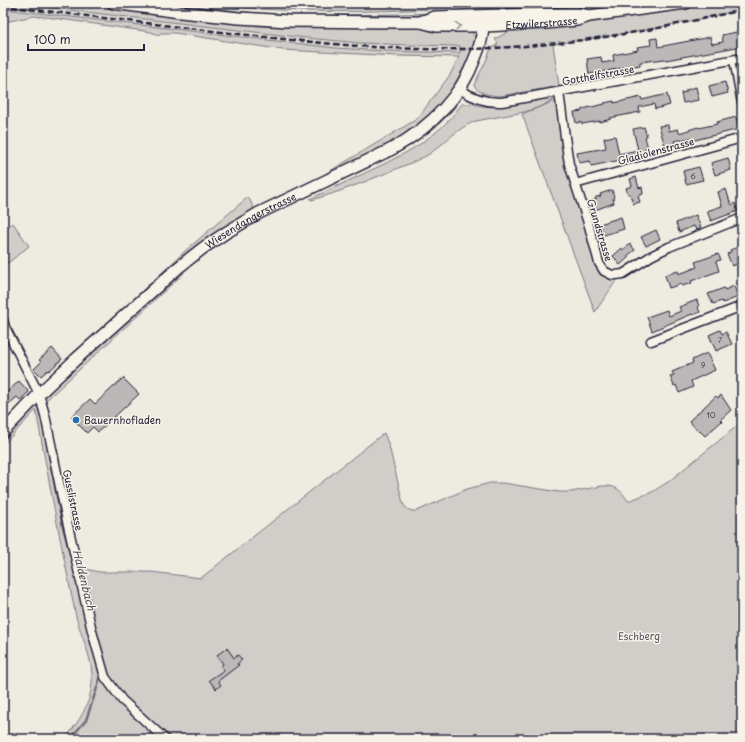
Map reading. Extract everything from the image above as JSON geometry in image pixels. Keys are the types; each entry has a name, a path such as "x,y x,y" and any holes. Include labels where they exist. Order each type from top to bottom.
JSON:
{"main road":[{"name":"Etzwilerstrasse","path":"113,3 239,18 331,22 420,22 435,18 483,21 577,13 589,16 686,3"},
{"name":"Wiesendangerstrasse","path":"3,432 39,394 148,294 203,248 259,213 372,159 420,132 448,105 469,72 477,53 482,35 483,21"}],"street":[{"name":"Gotthelfstrasse","path":"459,89 478,99 499,102 742,58"},
{"name":"Grundstrasse","path":"560,92 569,164 589,226 598,262 604,271 612,275 623,274 668,246 742,218"},
{"name":"Gladiolenstrasse","path":"575,184 742,138"},
{"path":"651,341 742,306"},
{"name":"Gusslistrasse","path":"3,320 5,327 39,394 45,415 92,631 105,677 122,700 165,739"}],"lane":[{"path":"732,60 742,109"}],"shaded area":[{"path":"3,3 306,38 360,43 460,46 460,53 336,48 3,9"}],"green space":[{"path":"9,3 79,3 138,10 325,26 467,29 471,31 475,39 469,58 451,91 436,110 414,132 316,182 325,174 417,119 450,75 459,57 396,56 283,50 175,33 161,33 158,35 151,32 46,17 33,16 3,21 3,9 336,48 460,53 460,46 360,43 306,38"},
{"path":"148,3 176,4 243,12 303,15 440,13 429,15 375,17 319,17 246,14"},
{"path":"197,3 589,3 513,7 338,12 269,10"},
{"path":"711,3 742,3 742,10 637,32 553,44 559,86 500,96 482,92 474,85 490,51 498,43 495,39 508,32 511,26 666,11"},
{"path":"550,97 554,99 543,106 524,112 476,121 462,128 421,159 348,188 312,200 310,199 384,164 420,144 443,126 462,104 471,103 489,107 510,105"},
{"path":"560,99 566,144 600,266 620,275 595,312 522,114"},
{"path":"454,105 456,106 437,126 416,142 368,168 298,201 302,196 432,128"},
{"path":"248,197 253,206 253,210 141,297 139,294 185,251"},
{"path":"13,223 29,246 3,267 3,230"},
{"name":"Eschberg","path":"179,267 184,273 42,404 77,563 90,570 99,572 151,572 201,578 384,433 389,446 403,503 409,510 417,511 467,489 490,483 503,483 559,492 571,492 602,486 611,486 618,489 628,501 652,492 668,482 742,422 742,739 65,739 83,713 89,699 92,683 91,665 75,612 36,410 3,445 3,432"}],"building":[{"path":"742,31 742,46 666,60 640,62 640,65 589,74 587,59 601,57 602,63 614,61 613,55 638,50 637,47 651,45 650,39 657,38 658,47 710,37 712,44 723,42 722,35"},
{"path":"725,82 728,93 712,97 709,86"},
{"path":"696,87 699,100 683,103 681,93"},
{"path":"667,94 670,105 655,109 654,104 639,107 640,112 610,118 611,119 600,122 582,124 581,122 576,123 574,112 582,111 582,109 614,101 614,103 641,97 642,100"},
{"path":"736,117 739,129 691,141 690,138 674,141 676,147 666,149 659,126 668,125 669,131 678,129 679,133 698,127 717,124 717,122"},
{"path":"644,127 647,136 645,137 648,148 645,148 646,155 591,166 590,161 579,163 577,153 606,148 604,138 615,136 619,154 638,150 633,129"},
{"path":"728,158 731,170 715,175 711,163"},
{"path":"699,167 703,180 686,184 683,171"},
{"path":"636,177 639,188 642,187 643,194 638,196 640,202 633,204 630,194 628,194 626,188 632,186 630,179"},
{"path":"726,189 730,202 732,205 735,203 738,211 711,221 707,211 722,206 718,192"},
{"path":"612,190 614,203 595,210 593,200 596,199 596,197 601,196 600,194"},
{"path":"696,215 701,228 696,230 694,226 679,232 676,223"},
{"path":"621,217 624,229 604,235 600,224"},
{"path":"656,230 660,239 646,246 641,237"},
{"path":"630,244 635,250 627,256 629,257 620,265 613,256 622,248 623,250"},
{"path":"738,247 742,257 742,262 732,266 727,254 731,252 730,250"},
{"path":"718,254 721,260 716,261 719,271 691,281 692,283 682,286 681,284 669,288 665,275 678,271 679,274 682,273 697,267 695,262"},
{"path":"734,286 738,297 723,303 722,301 713,304 708,294"},
{"path":"697,300 700,312 652,331 647,317 667,310 669,316 681,311 679,307"},
{"path":"720,330 722,334 726,332 732,344 716,351 709,335"},
{"path":"52,348 62,359 41,376 34,369 41,362 39,360"},
{"path":"707,353 715,370 691,381 693,387 679,393 670,376 674,375 672,372 693,363 692,360"},
{"path":"123,378 139,394 98,432 93,427 87,433 71,417 90,399 95,404"},
{"path":"19,381 29,392 20,400 17,397 9,404 3,396"},
{"path":"721,395 731,410 720,420 722,421 705,436 689,421 716,396 718,398"},
{"path":"227,648 234,658 238,655 242,660 237,664 239,665 218,681 221,685 216,689 209,680 224,670 221,666 223,664 217,655"}],"waterway":[{"name":"Haldenbach","path":"49,455 62,523 73,565"},
{"name":"Haldenbach","path":"70,739 86,720 98,685 100,673 98,667"}],"railway":[{"path":"3,6 318,43 406,49 503,48 541,45 648,30 742,10"}],"place":[{"name":"Bauernhofladen","path":"76,420"}]}
